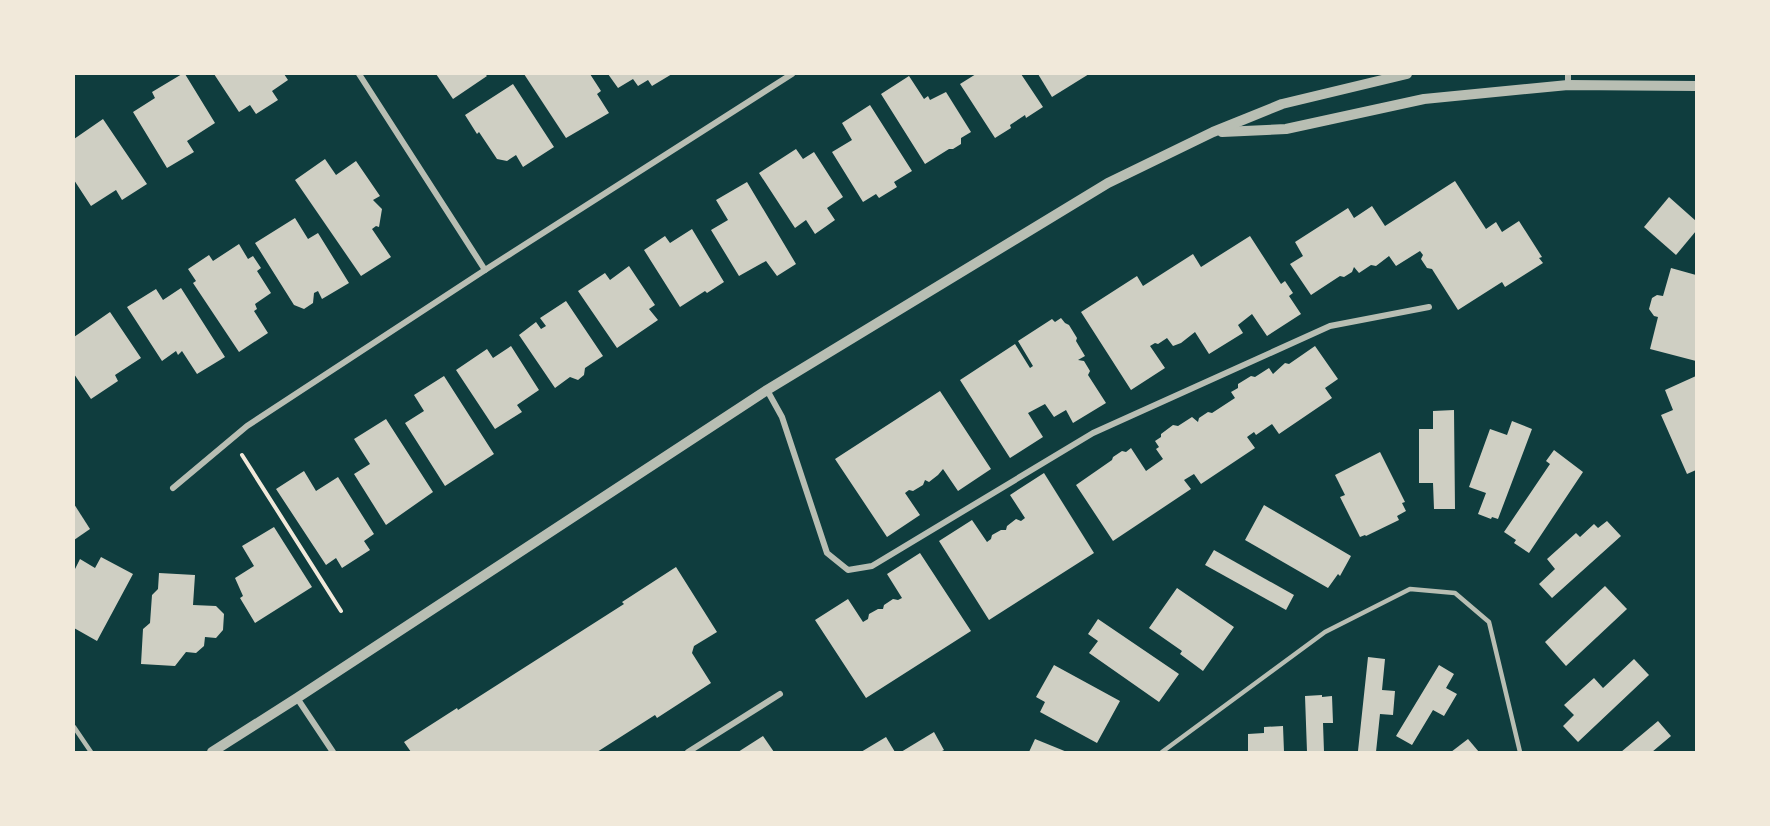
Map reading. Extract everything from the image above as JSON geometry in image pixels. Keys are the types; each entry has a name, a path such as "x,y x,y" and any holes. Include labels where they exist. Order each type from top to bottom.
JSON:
{"street":[{"path":"359,74 485,270"},
{"path":"173,488 247,426 485,270 792,74"},
{"path":"212,753 767,390 1108,183 1213,132 1282,104 1407,74"},
{"path":"1213,132 1286,129 1424,99 1568,79 1696,86"},
{"path":"767,390 782,417 827,554 848,570 872,566 1093,433 1319,330 1429,307"},
{"path":"688,753 780,694"},
{"path":"297,698 333,753"}],"lane":[{"path":"1162,753 1325,632 1410,589 1455,593 1489,622 1520,753"},
{"path":"74,726 91,753"}],"path":[{"path":"232,439 341,611"}],"building":[{"path":"185,74 215,123 187,141 194,152 167,168 133,112 155,98 152,92"},
{"path":"214,74 284,74 288,80 272,91 278,100 256,114 250,105 239,112"},
{"path":"436,74 485,74 487,76 453,99"},
{"path":"524,74 590,74 601,91 597,94 609,113 566,138"},
{"path":"608,74 672,74 652,86 648,80 638,86 633,79 618,88"},
{"path":"976,74 1021,74 1043,107 1026,118 1025,115 995,138 960,84"},
{"path":"1038,74 1089,74 1052,97"},
{"path":"909,76 924,99 928,96 930,100 946,92 971,132 961,138 961,144 925,164 881,94"},
{"path":"513,84 554,147 523,167 516,155 507,161 497,159 465,115"},
{"path":"870,105 912,171 894,182 897,187 879,198 876,194 863,202 832,152 852,140 842,123"},
{"path":"103,119 147,184 122,200 116,190 91,206 74,180 74,139"},
{"path":"796,149 803,159 814,152 843,197 827,208 835,220 815,234 806,220 795,228 759,173"},
{"path":"325,159 336,175 356,161 380,196 373,200 382,209 379,227 372,229 391,257 361,276 295,180"},
{"path":"1455,181 1486,229 1496,222 1502,232 1519,221 1542,257 1539,258 1543,263 1505,287 1502,282 1458,310 1432,269 1427,268 1421,259 1423,255 1420,251 1396,266 1389,256 1376,266 1371,265 1359,273 1354,267 1352,272 1344,277 1340,276 1311,295 1290,264 1303,256 1295,242 1348,208 1354,218 1372,206 1385,226"},
{"path":"747,182 796,264 777,276 766,261 739,276 711,230 728,220 716,200"},
{"path":"1669,197 1696,221 1696,231 1676,255 1644,227"},
{"path":"295,218 308,239 318,233 349,283 322,299 318,291 314,293 313,303 304,309 294,305 255,243"},
{"path":"692,229 724,282 680,307 644,250 665,236 670,243"},
{"path":"1250,236 1281,284 1285,281 1293,293 1289,296 1301,314 1267,336 1252,314 1238,325 1243,333 1209,354 1195,332 1173,346 1167,338 1158,344 1155,343 1150,346 1165,368 1131,390 1081,312 1137,276 1143,286 1193,254 1201,267"},
{"path":"239,244 248,259 253,256 261,268 257,271 271,293 255,304 257,309 254,311 268,333 239,352 193,283 196,281 188,269 209,255 213,261"},
{"path":"629,266 655,305 649,309 658,320 617,348 578,291 605,273 610,280"},
{"path":"1671,268 1696,275 1696,361 1650,349 1658,317 1654,316 1649,309 1652,298 1657,295 1663,296"},
{"path":"181,288 225,357 197,374 182,351 178,355 176,351 162,361 127,307 156,289 163,300"},
{"path":"566,301 603,356 585,368 584,375 578,380 570,377 555,388 519,335 536,322 541,329 546,326 540,318"},
{"path":"110,312 141,358 115,375 118,381 91,399 74,374 74,337"},
{"path":"1061,318 1069,325 1077,338 1076,341 1085,356 1078,360 1084,361 1090,371 1088,375 1106,403 1073,423 1066,410 1054,417 1045,404 1028,413 1043,437 1010,458 960,380 1015,344 1030,368 1033,366 1018,341 1052,319 1055,322"},
{"path":"511,346 539,390 517,405 522,412 495,429 456,370 487,349 493,358"},
{"path":"1315,346 1338,379 1325,388 1332,398 1279,434 1272,424 1256,435 1254,432 1247,437 1255,448 1201,484 1194,474 1184,480 1191,489 1113,541 1076,485 1113,457 1131,448 1146,471 1163,459 1156,449 1159,447 1155,441 1173,425 1178,426 1192,417 1198,422 1199,418 1208,412 1212,413 1235,398 1231,392 1238,388 1238,384 1269,368 1273,374 1285,363 1289,364"},
{"path":"444,376 494,454 445,486 405,423 424,411 414,395"},
{"path":"1696,376 1696,470 1687,474 1661,415 1673,410 1665,390"},
{"path":"940,391 991,469 958,491 943,469 929,482 925,480 923,485 913,491 909,490 905,493 920,515 887,537 835,459"},
{"path":"1454,410 1455,509 1434,509 1433,483 1419,483 1419,429 1433,429 1433,411"},
{"path":"386,419 433,492 386,525 354,474 370,464 354,439"},
{"path":"1512,421 1532,429 1498,519 1492,517 1491,519 1478,514 1486,493 1469,487 1490,429 1507,435"},
{"path":"1554,450 1583,472 1529,553 1514,543 1516,540 1504,532 1550,464 1546,461"},
{"path":"1380,452 1405,502 1402,503 1406,511 1397,516 1399,520 1360,537 1340,497 1345,495 1335,475"},
{"path":"304,471 316,491 338,477 374,534 364,541 370,550 342,568 336,558 326,565 276,489"},
{"path":"1044,473 1094,553 989,620 939,541 972,520 987,542 992,535 1006,530 1007,526 1016,519 1021,521 1025,518 1010,495"},
{"path":"74,504 90,529 74,540"},
{"path":"1264,505 1351,556 1340,576 1338,574 1328,588 1245,540"},
{"path":"1607,521 1621,536 1552,598 1539,584 1555,569 1547,559 1576,533 1580,537 1594,524 1598,528"},
{"path":"274,527 312,587 255,623 240,598 243,596 235,578 254,566 242,546"},
{"path":"1214,550 1294,595 1286,610 1205,565"},
{"path":"920,553 971,631 866,698 815,620 848,599 863,622 868,619 869,614 883,609 884,605 893,599 902,598 887,574"},
{"path":"101,557 133,574 97,641 74,628 74,571 80,559 95,568"},
{"path":"676,567 717,632 694,646 692,653 711,683 657,718 655,715 597,752 411,752 404,742 624,604 622,602"},
{"path":"159,573 195,575 193,605 216,606 224,614 223,630 216,638 205,637 204,646 196,653 186,652 175,666 141,664 143,629 150,623 152,595 158,589"},
{"path":"1605,586 1627,609 1566,666 1545,642"},
{"path":"1177,588 1234,627 1203,671 1180,654 1182,651 1149,628"},
{"path":"1098,619 1179,674 1159,702 1089,653 1098,641 1088,634"},
{"path":"1368,657 1385,659 1382,690 1395,691 1393,715 1380,714 1376,752 1358,751"},
{"path":"1634,659 1649,675 1578,742 1563,726 1574,715 1564,705 1594,678 1603,688"},
{"path":"1054,665 1120,701 1097,743 1040,712 1045,702 1036,697"},
{"path":"1439,665 1454,674 1446,688 1457,694 1444,716 1433,710 1412,745 1396,736"},
{"path":"1322,695 1322,697 1332,696 1333,723 1323,723 1324,752 1307,752 1305,696"},
{"path":"1658,721 1671,736 1652,752 1621,752"},
{"path":"1283,726 1284,752 1248,752 1248,734 1264,733 1264,727"},
{"path":"934,732 944,750 940,752 901,752"},
{"path":"763,736 774,752 738,752"},
{"path":"886,737 895,752 861,752"},
{"path":"1035,739 1067,752 1029,752"},
{"path":"1468,739 1479,752 1451,752"}]}
